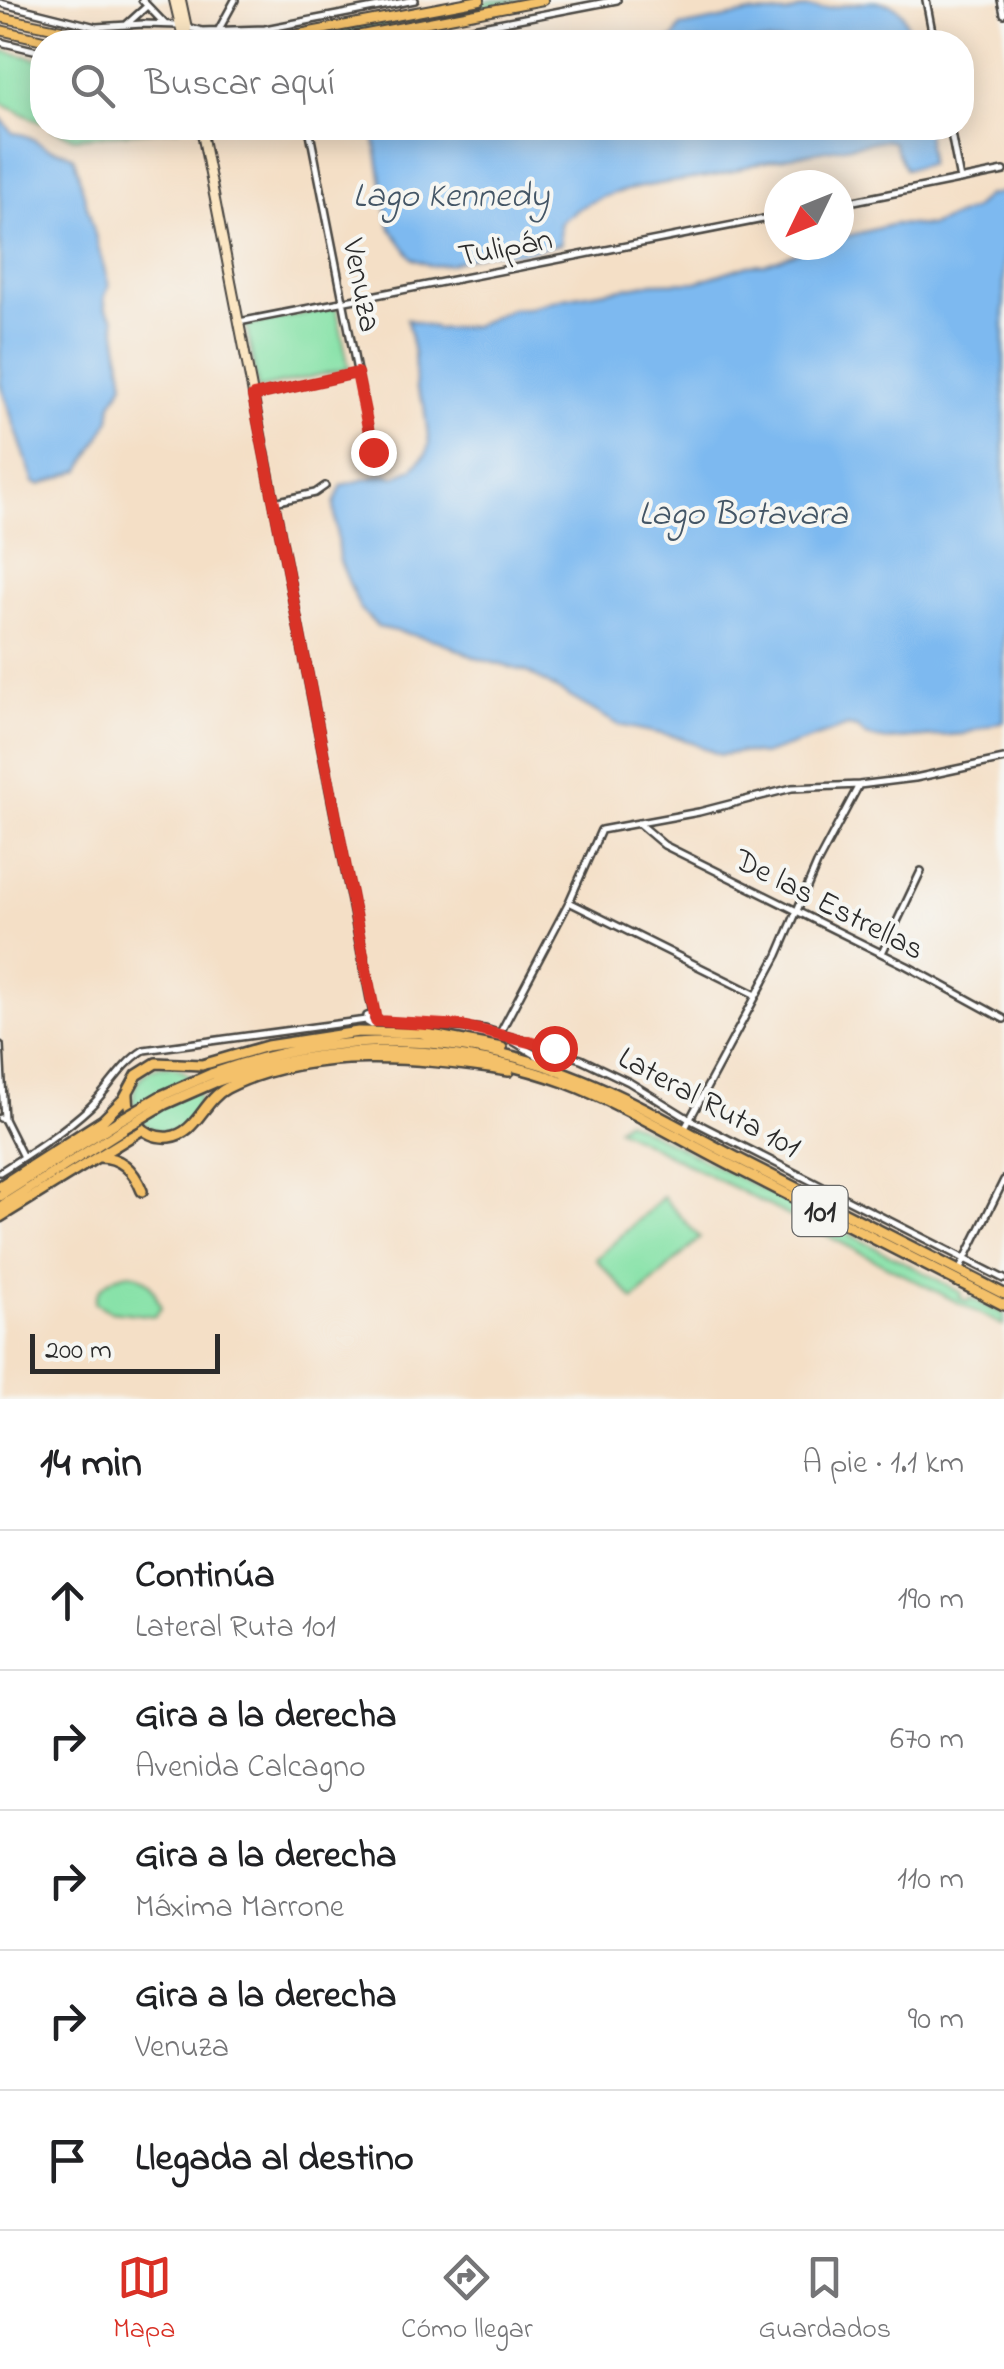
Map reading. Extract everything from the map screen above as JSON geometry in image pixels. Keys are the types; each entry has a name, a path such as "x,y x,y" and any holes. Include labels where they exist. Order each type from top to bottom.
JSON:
{"highway":[{"path":"0,1186 103,1120 128,1092 136,1075 156,1063 202,1065 296,1040 380,1031 452,1037 549,1063 560,1071"},
{"name":"101","path":"0,1207 162,1096 255,1059 300,1050 392,1041 468,1048 560,1071 614,1094 1004,1294"},
{"name":"101","path":"213,1078 282,1062 372,1050 465,1056 522,1069 601,1099 1004,1305"},
{"path":"128,1092 131,1114 142,1129 156,1136 179,1134 192,1126 201,1111 225,1088 255,1077 338,1060 416,1059 510,1071 522,1069"},
{"path":"178,1064 199,1084 203,1097 201,1111"},
{"name":"101","path":"0,1196 120,1125"},
{"path":"0,1217 142,1129"},
{"path":"94,1157 120,1160 142,1191"}],"main road":[{"path":"320,30 480,0"},
{"path":"387,30 543,0"},
{"path":"0,17 62,30"},
{"path":"0,30 30,37"}],"street":[{"path":"174,0 183,26"},
{"path":"182,0 183,30"},
{"path":"219,30 235,0"},
{"path":"242,30 265,29 378,4 415,0"},
{"path":"462,30 618,0"},
{"path":"926,0 932,30"},
{"path":"1002,0 1004,14"},
{"path":"125,26 145,3 165,24"},
{"path":"0,4 96,26 165,24 211,30"},
{"path":"0,42 30,49"},
{"path":"203,140 372,1015"},
{"name":"Venuza","path":"311,140 373,452"},
{"path":"952,140 960,180"},
{"path":"854,201 1004,172"},
{"name":"Tulipán","path":"239,322 764,219"},
{"path":"253,396 357,373"},
{"path":"274,502 315,493 324,486"},
{"path":"549,1063 500,1033 602,830 699,812 792,788 915,778 1004,759"},
{"path":"683,1130 756,995 859,785"},
{"name":"De las Estrellas","path":"638,824 664,844 1004,1019"},
{"path":"882,954 921,871"},
{"path":"568,902 756,995"},
{"name":"Lateral Ruta 101","path":"123,1068 144,1050 372,1015 500,1033 554,1048 606,1070 689,1119 1004,1278"},
{"path":"0,1045 2,1119 23,1157"},
{"path":"0,1172 90,1106 123,1068 136,1075"},
{"path":"959,1271 1004,1180"},
{"path":"918,1235 920,1252"}],"green space":[{"path":"494,0 525,0 370,30 338,30"},
{"path":"0,50 30,57 30,117 0,103"},
{"path":"336,307 349,368 258,389 246,326"},
{"path":"166,1066 189,1076 199,1099 189,1122 166,1132 143,1122 133,1099 143,1076"},
{"path":"626,1120 931,1276 961,1293 960,1297 967,1301 970,1298 1004,1314 1004,1326 617,1128"},
{"path":"663,1197 700,1238 634,1300 596,1259"},
{"path":"131,1273 143,1278 154,1291 161,1308 155,1316 110,1311 95,1303 107,1282"}],"water":[{"path":"871,1 890,5 901,12 909,30 678,30 751,13 822,9"},
{"path":"0,117 13,133 74,158 109,286 104,298 106,309 114,318 124,383 112,403 110,419 81,470 40,485 34,483 0,383"},
{"name":"Lago Kennedy","path":"375,140 884,140 612,194 574,211 560,224 561,244 518,253 487,252 450,264 431,266 413,259 388,219"},
{"name":"Lago Kennedy","path":"884,140 928,140 929,164 905,169 893,142"},
{"name":"Lago Botavara","path":"1004,192 1004,721 963,734 885,740 848,726 763,755 720,755 681,738 619,725 527,672 476,658 439,641 378,627 360,609 339,559 334,504 342,485 386,474 394,477 412,469 426,454 429,444 424,405 416,388 407,319 438,329 473,326 511,309 653,283 696,282 775,260 854,260 854,234 895,224 930,226 973,209 986,196"}],"route":[{"path":"373,452 357,373 253,396 376,1021 462,1026 554,1048"}]}
